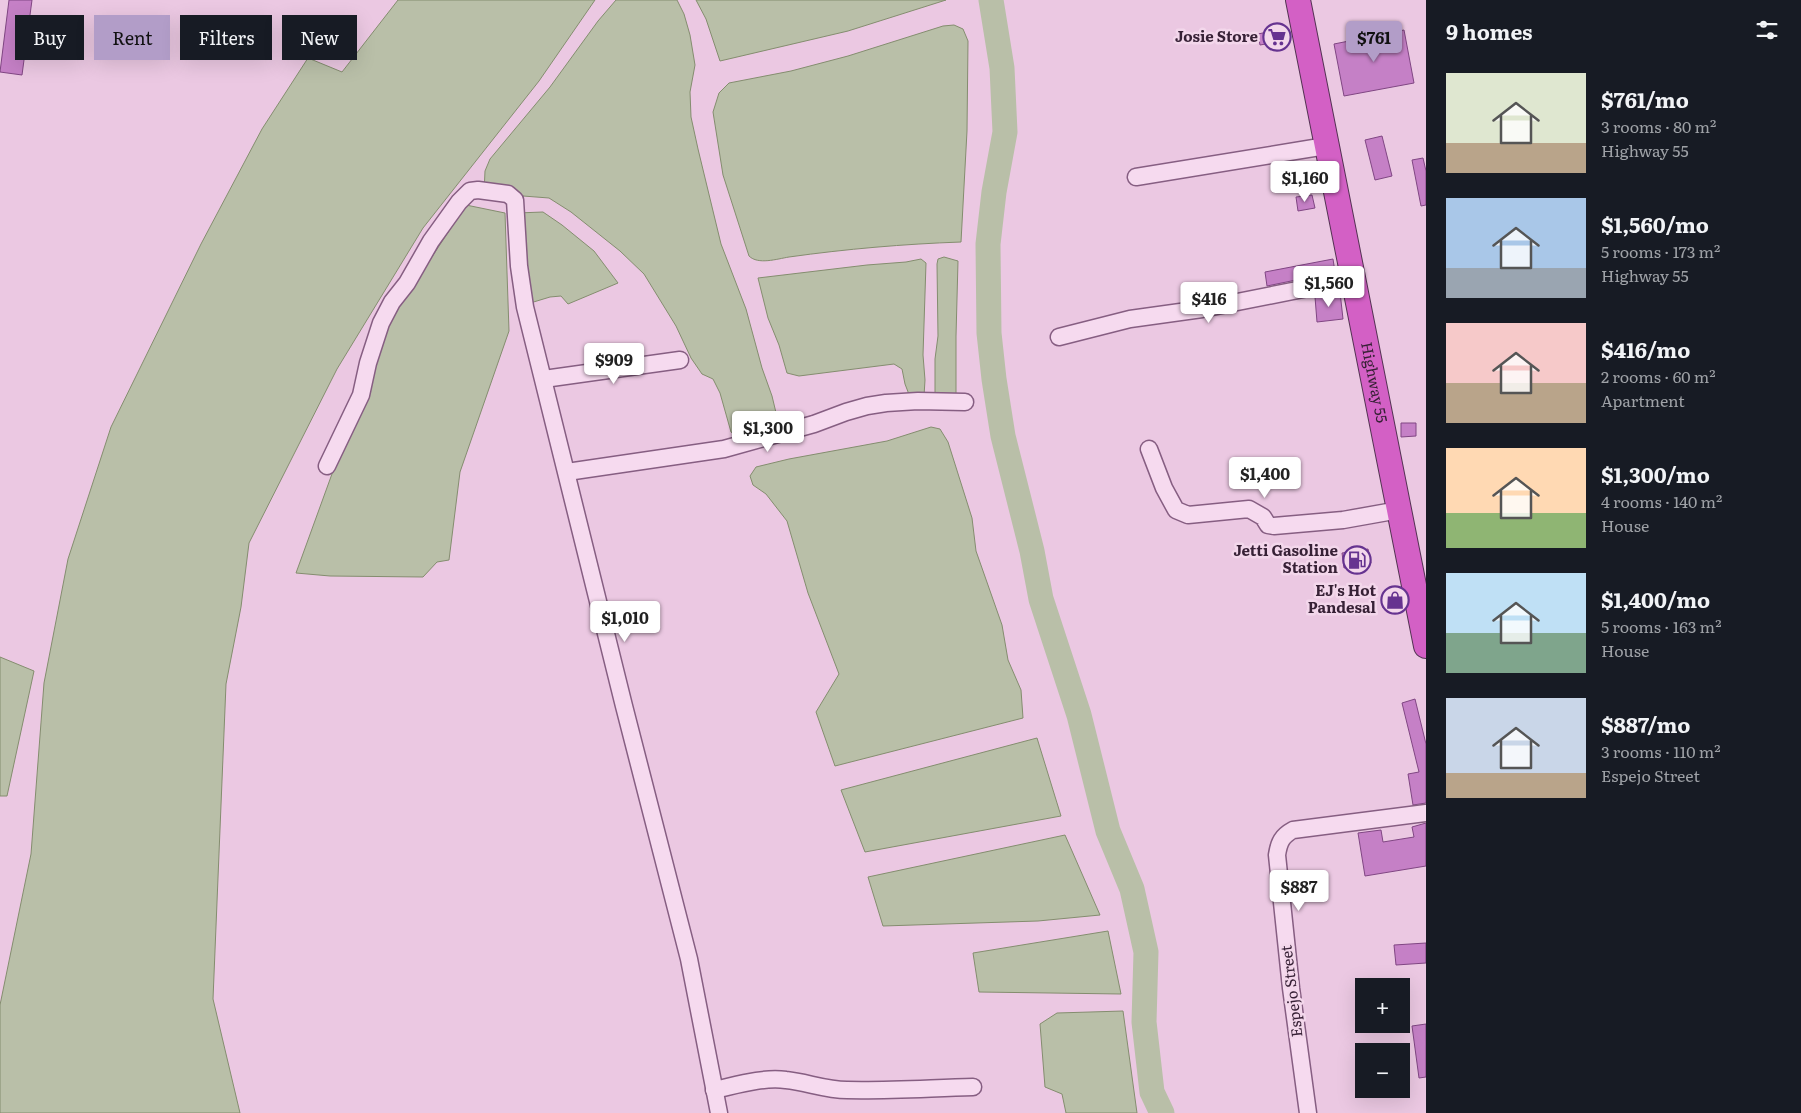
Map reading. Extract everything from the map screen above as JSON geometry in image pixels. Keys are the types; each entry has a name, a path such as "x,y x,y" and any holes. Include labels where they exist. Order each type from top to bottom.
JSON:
{"highway":[{"name":"Highway 55","path":"1298,0 1426,646"}],"street":[{"path":"1136,177 1326,146"},
{"path":"327,466 361,395 368,363 381,323 392,302 407,283 432,241 459,202 470,191 478,190 508,194 514,200 519,266 525,307 689,959 719,1113"},
{"path":"1058,337 1130,319 1202,309 1353,279"},
{"path":"544,379 680,360"},
{"path":"567,472 724,449 814,424 867,406 918,401 965,402"},
{"path":"1149,449 1164,488 1176,510 1188,514 1249,509 1263,517 1268,525 1274,526 1343,520 1399,510"},
{"name":"Espejo Street","path":"1308,1113 1291,988 1278,855 1279,843 1285,834 1293,830 1426,813"},
{"path":"714,1090 775,1080 786,1080 818,1087 845,1090 974,1087"}],"shaded area":[{"path":"398,0 595,0 539,81 423,228 337,369 249,543 241,607 226,684 213,999 240,1113 0,1113 0,1005 31,854 44,683 68,559 111,427 201,244 262,129 307,60 313,60 342,72 351,60 357,60 357,53"},
{"path":"616,0 677,0 684,14 695,65 690,92 691,117 721,244 746,309 762,368 772,396 778,421 773,432 741,439 731,432 720,393 713,379 702,374 691,358 676,326 644,274 620,251 571,212 549,198 484,193 485,171 490,159 550,87 598,21"},
{"path":"696,0 946,0 848,31 720,61 706,19"},
{"path":"954,25 963,29 968,41 967,131 961,242 853,249 768,261 753,259 749,256 723,175 713,112 719,93 729,83 791,71 848,56 943,26"},
{"path":"466,205 505,213 509,331 460,472 449,560 437,562 423,577 330,576 296,573 381,339 397,306 420,275"},
{"path":"543,212 594,251 618,283 568,304 561,296 550,297 527,304 517,213"},
{"path":"944,257 958,261 956,400 948,408 941,410 935,407 935,359 938,336 937,264 938,259"},
{"path":"921,259 926,263 923,355 924,396 910,397 902,369 894,364 799,376 787,373 779,345 768,318 758,278"},
{"path":"931,427 940,429 948,442 972,518 976,551 1002,625 1008,660 1021,690 1023,718 835,766 816,712 839,674 808,593 787,521 766,494 753,485 750,476 756,467 887,441"},
{"path":"0,657 34,671 7,796 0,796"},
{"path":"1037,738 1061,816 865,852 841,790"},
{"path":"1065,835 1100,915 1038,921 883,926 868,877"},
{"path":"1108,931 1121,994 979,992 973,953"},
{"path":"1123,1011 1137,1113 1066,1113 1062,1094 1045,1087 1040,1024 1057,1013"}],"building":[{"path":"9,0 32,0 30,15 15,15 15,60 24,60 22,75 0,72"},
{"path":"1281,29 1283,41 1260,45 1258,34"},
{"path":"1404,30 1414,83 1344,96 1334,44"},
{"path":"1382,136 1392,176 1375,180 1365,140"},
{"path":"1423,158 1426,171 1426,205 1421,206 1412,160"},
{"path":"1312,195 1315,208 1298,211 1296,197"},
{"path":"1333,259 1335,272 1267,286 1265,272"},
{"path":"1340,292 1343,319 1317,322 1315,297"},
{"path":"1401,423 1416,423 1416,436 1401,437"},
{"path":"1368,549 1371,563 1344,568 1342,553"},
{"path":"1397,595 1399,606 1383,608 1382,597"},
{"path":"1415,699 1426,744 1426,803 1413,805 1408,774 1419,772 1402,703"},
{"path":"1426,823 1426,866 1365,876 1358,833 1381,830 1383,842 1414,837 1412,827"},
{"path":"1426,943 1426,963 1396,965 1394,945"},
{"path":"1426,1024 1426,1077 1419,1078 1412,1026"}],"waterway":[{"path":"991,0 1002,68 1005,132 994,192 988,244 989,333 994,379 1003,436 1032,551 1041,599 1079,715 1108,831 1132,889 1146,952 1144,1022 1152,1092 1162,1113"}],"place":[{"name":"Josie Store","path":"1277,37"},
{"name":"Jetti Gasoline Station","path":"1357,560"},
{"name":"EJ's Hot Pandesal","path":"1395,600"}]}
